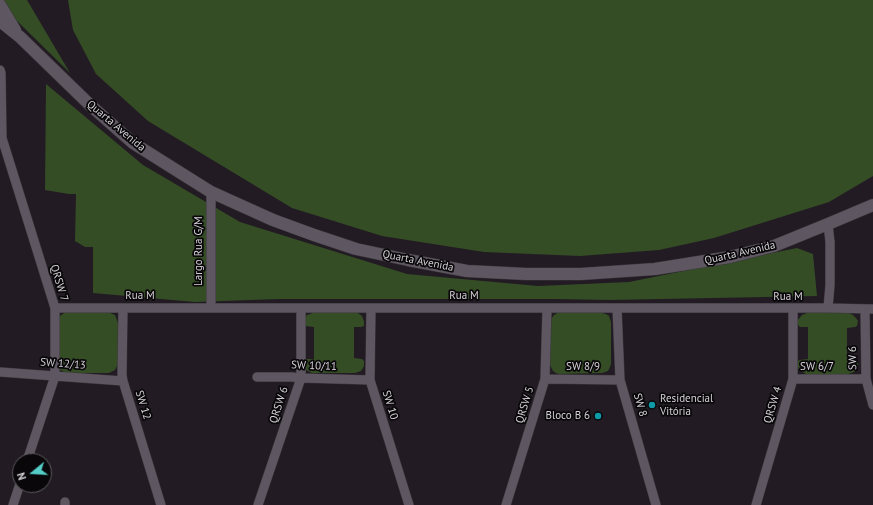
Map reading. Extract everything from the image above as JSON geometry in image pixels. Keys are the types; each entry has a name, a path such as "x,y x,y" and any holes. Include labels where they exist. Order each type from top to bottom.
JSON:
{"main road":[{"name":"Quarta Avenida","path":"0,5 20,37"},
{"name":"Quarta Avenida","path":"0,21 20,37 90,105 133,143 211,192 273,220 314,235 356,248 408,260 467,271 526,274 581,274 655,269 730,257 774,246 873,205"}],"street":[{"name":"QRSW 7","path":"0,70 1,138 55,308 55,376 30,453"},
{"name":"Largo Rua G/M","path":"211,192 211,308"},
{"path":"828,224 830,242 830,285 828,308"},
{"name":"Rua M","path":"55,308 869,309"},
{"name":"SW 12","path":"123,308 123,381 161,505"},
{"name":"QRSW 6","path":"258,505 301,378 301,308"},
{"name":"SW 10","path":"371,308 370,380 409,505"},
{"name":"QRSW 5","path":"506,505 545,379 547,308"},
{"name":"SW 8","path":"617,308 620,380 656,505"},
{"name":"QRSW 4","path":"756,505 793,379 793,309"},
{"name":"SW 6","path":"869,309 866,379 873,405"},
{"name":"SW 12/13","path":"0,372 123,381"},
{"name":"SW 10/11","path":"257,377 370,380"},
{"name":"SW 8/9","path":"545,379 620,380"},
{"name":"SW 6/7","path":"793,379 866,379"},
{"path":"13,505 17,493"}],"green space":[{"path":"2,0 27,0 70,73 14,18"},
{"path":"68,0 873,0 873,176 829,202 714,238 659,250 580,256 484,252 382,236 292,208 148,121 96,74 73,30"},
{"path":"46,84 143,165 240,222 407,274 538,286 629,282 797,248 813,254 817,296 610,300 279,299 195,302 93,293 93,247 85,247 75,241 76,194 45,190"},
{"path":"66,312 107,312 115,315 118,323 118,362 115,370 109,373 67,373 59,369 58,319"},
{"path":"313,313 358,313 362,316 364,326 354,327 354,358 362,359 364,361 364,366 361,371 355,373 312,373 306,370 305,359 314,359 314,327 305,326 305,318 307,315"},
{"path":"557,313 602,313 609,316 611,322 611,364 608,371 602,373 559,374 553,371 550,365 550,322 553,316"},
{"path":"807,313 849,313 856,318 858,321 857,326 847,328 847,359 855,360 858,363 858,367 854,372 848,374 806,374 799,370 797,365 798,361 808,359 808,327 800,327 797,321 802,315"}],"place":[{"name":"Residencial Vitória","path":"652,405"},
{"name":"Bloco B 6","path":"598,416"}]}
